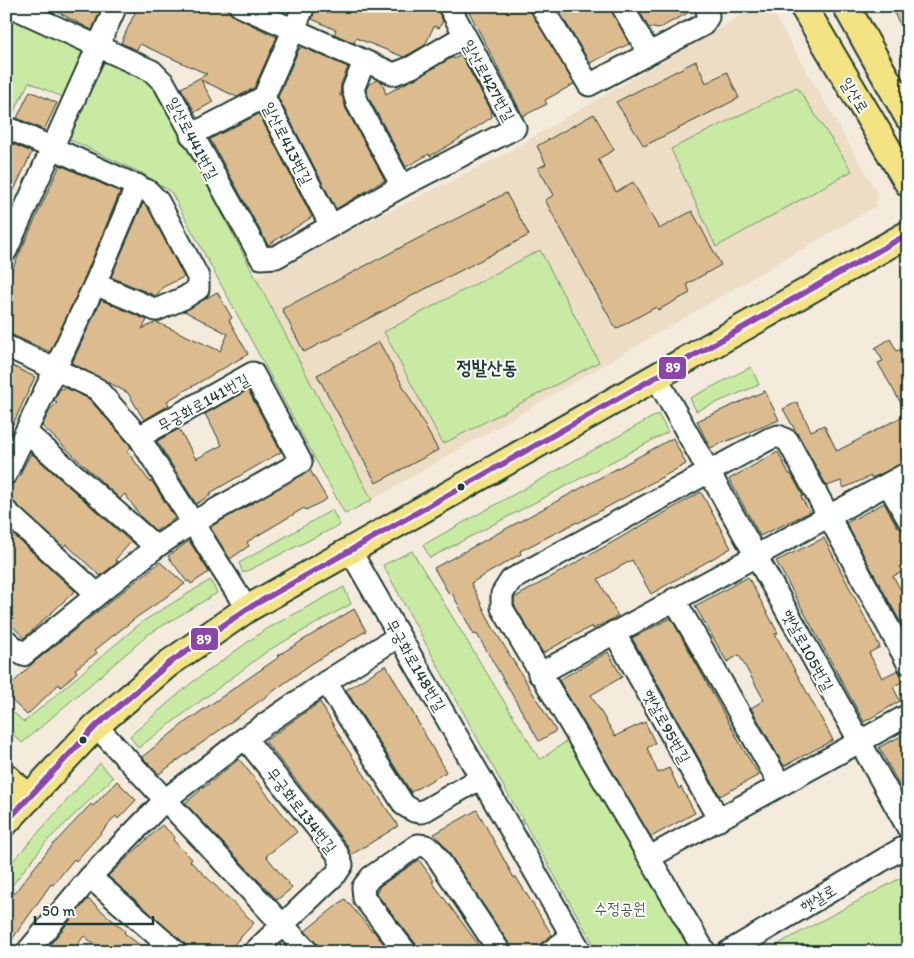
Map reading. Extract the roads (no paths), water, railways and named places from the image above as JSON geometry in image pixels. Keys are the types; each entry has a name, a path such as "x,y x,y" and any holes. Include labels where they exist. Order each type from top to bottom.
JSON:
{"main road":[{"name":"일산로","path":"803,6 908,183"},
{"path":"846,6 908,117"},
{"path":"6,822 96,726 168,664 247,609 351,552 908,234"},
{"path":"6,777 29,798"}],"street":[{"name":"일산로441번길","path":"10,6 152,71 164,83 191,135 261,258 276,258 331,226"},
{"path":"8,242 116,6"},
{"path":"240,6 292,31 394,74 412,67 464,36"},
{"name":"일산로413번길","path":"304,6 264,97 331,226"},
{"name":"일산로427번길","path":"402,186 515,128 449,6"},
{"path":"541,6 589,85 703,25 708,12"},
{"path":"622,6 648,53"},
{"path":"331,226 402,186 357,103 353,89 364,62"},
{"path":"191,135 264,97"},
{"path":"6,127 137,185 158,201 198,277 198,289 184,298 156,310 95,284"},
{"path":"6,474 95,284 137,185"},
{"name":"무궁화로141번길","path":"6,346 98,389 139,437 247,609"},
{"name":"무궁화로141번길","path":"6,640 23,655 156,547 192,523 300,462 253,373 139,437"},
{"name":"햇살로105번길","path":"656,377 908,828"},
{"path":"26,432 156,547"},
{"path":"705,952 539,674 502,608 502,594 511,580 709,471 778,436 788,441 908,663"},
{"path":"539,674 755,554 908,473"},
{"path":"888,484 908,519"},
{"path":"6,511 97,594"},
{"name":"무궁화로148번길","path":"351,552 576,944"},
{"path":"674,599 780,784"},
{"name":"햇살로95번길","path":"614,632 719,820"},
{"path":"27,952 90,877 166,800 245,738 326,682 399,636"},
{"path":"326,682 404,804 414,811 422,812 481,778"},
{"path":"650,857 908,715"},
{"path":"96,726 308,952"},
{"name":"무궁화로134번길","path":"245,738 337,853 342,865 336,874 254,952"},
{"path":"406,952 364,898 363,887 370,877 418,845 426,846 433,852 500,952"},
{"name":"햇살로","path":"728,952 908,846"},
{"path":"90,877 176,952"},
{"path":"550,952 576,944"}],"district":[{"name":"정발산동","path":"487,367"}],"park label":[{"name":"수정공원","path":"620,908"}]}
